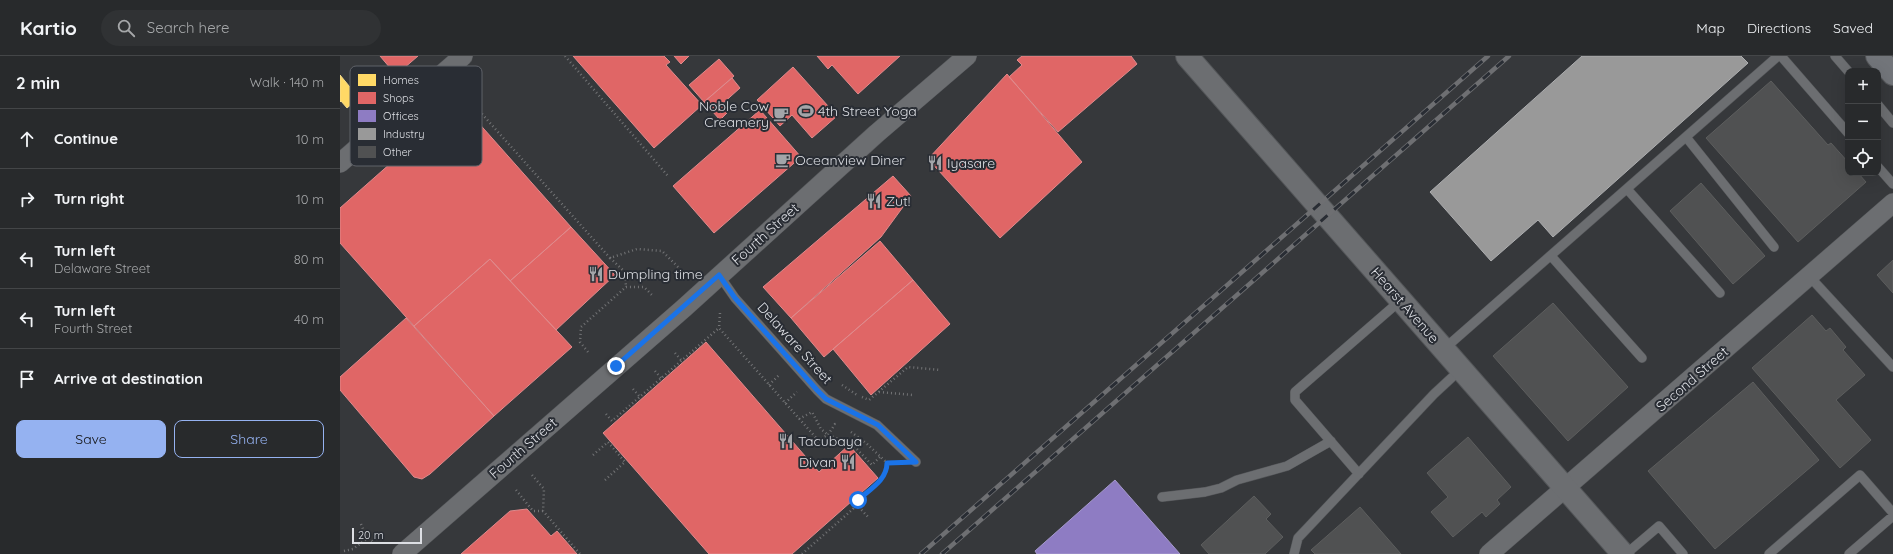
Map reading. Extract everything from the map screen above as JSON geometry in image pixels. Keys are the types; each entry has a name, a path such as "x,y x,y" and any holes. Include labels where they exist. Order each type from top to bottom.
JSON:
{"main road":[{"path":"1877,56 1893,74"}],"street":[{"path":"452,66 463,56"},
{"name":"Fourth Street","path":"402,554 684,308 876,134 967,56"},
{"name":"Hearst Avenue","path":"1187,56 1623,554"},
{"path":"340,163 350,154"},
{"name":"Second Street","path":"1489,554 1566,489 1893,203"}],"lane":[{"path":"1444,350 1780,56 1845,130"},
{"path":"1835,56 1845,68"},
{"path":"1881,109 1893,123"},
{"path":"1686,137 1774,247"},
{"path":"1881,170 1893,184"},
{"path":"1627,189 1720,293"},
{"path":"1551,256 1642,358"},
{"name":"Delaware Street","path":"719,275 735,298 826,399 878,425 916,462"},
{"path":"1809,276 1893,367"},
{"path":"1359,474 1295,400 1295,392 1401,300"},
{"path":"1294,554 1298,538 1434,394 1461,369"},
{"path":"1162,498 1205,492 1221,488 1236,480 1287,466 1331,441"},
{"path":"1769,554 1860,475 1893,515 1849,554"},
{"path":"1626,554 1659,526 1683,554"}],"path":[{"path":"564,56 668,176"},
{"path":"482,114 610,258 625,272 626,287"},
{"path":"610,258 637,249 662,251 680,269"},
{"path":"588,352 580,342 581,327 626,287 644,287 652,295"},
{"path":"720,313 719,328 818,440 828,435 835,424 840,427"},
{"path":"606,414 612,421 719,328"},
{"path":"675,353 682,360"},
{"path":"842,384 869,400 908,367 940,370"},
{"path":"655,370 661,378"},
{"path":"769,385 774,380"},
{"path":"633,389 640,397"},
{"path":"878,392 913,395"},
{"path":"785,403 790,399"},
{"path":"799,419 812,412 822,429 828,435 852,444 872,464 881,456"},
{"path":"802,554 853,510 858,500 884,477 887,470 887,463 881,456 866,443 845,429"},
{"path":"593,454 608,442 625,462 605,480"},
{"path":"887,463 916,462"},
{"path":"532,475 544,489 543,511 580,554"},
{"path":"516,490 534,511 543,511"},
{"path":"856,504 869,518"},
{"path":"361,524 368,538 373,542"},
{"path":"344,551 353,549 368,538"}],"building: Homes":[{"path":"340,75 350,87 350,106 347,108 341,101 340,102"}],"building: Shops":[{"path":"380,56 418,56 406,66 388,66"},
{"path":"573,56 664,56 670,62 666,65 702,105 654,148"},
{"path":"674,56 689,56 681,64"},
{"path":"817,56 900,56 858,94 832,65 828,69"},
{"path":"1022,56 1131,56 1137,64 1058,132 1009,77 1022,65 1017,60"},
{"path":"719,59 734,76 704,102 689,85"},
{"path":"793,67 837,116 812,138 792,115 780,126 757,100"},
{"path":"1007,74 1082,162 1000,238 928,159"},
{"path":"732,78 740,88 721,105 728,112 720,120 704,102"},
{"path":"760,110 801,157 714,233 673,186"},
{"path":"482,127 571,227 510,281 490,259 414,326 340,243 340,208 388,166 482,166"},
{"path":"893,176 911,196 881,237 791,318 763,287"},
{"path":"571,227 615,275 556,330 510,281"},
{"path":"880,241 913,280 824,357 791,318"},
{"path":"490,259 572,347 494,416 414,326"},
{"path":"913,280 950,324 871,395 833,349"},
{"path":"406,318 494,416 430,474 422,479 414,477 340,390 340,377"},
{"path":"706,342 819,472 849,445 878,478 792,554 709,554 603,433"},
{"path":"527,509 551,536 557,531 577,554 461,554 510,511"}],"building: Offices":[{"path":"1115,480 1180,554 1037,554 1035,551"}],"building: Industry":[{"path":"1582,56 1741,56 1748,63 1553,237 1538,220 1491,261 1430,192"}],"building: Other":[{"path":"1771,81 1828,145 1831,143 1845,159 1845,176 1861,176 1866,182 1798,242 1706,138"},
{"path":"1701,183 1765,256 1733,284 1670,211"},
{"path":"1893,260 1893,293 1877,275"},
{"path":"1553,303 1628,387 1568,441 1493,356"},
{"path":"1812,315 1826,331 1830,328 1846,347 1843,350 1865,375 1836,400 1871,440 1840,468 1752,368"},
{"path":"1753,382 1819,460 1715,549 1648,471"},
{"path":"1468,437 1511,487 1497,500 1500,504 1486,517 1482,512 1453,537 1431,512 1448,497 1427,473"},
{"path":"1254,496 1271,514 1266,519 1283,537 1265,554 1209,554 1201,545"},
{"path":"1360,507 1401,554 1315,554 1311,550"}],"railway":[{"path":"921,554 1488,56"},
{"path":"942,554 1509,56"}],"place":[{"name":"4th Street Yoga","path":"806,111"},
{"name":"Noble Cow Creamery","path":"781,114"},
{"name":"Oceanview Diner","path":"783,160"},
{"name":"Iyasare","path":"935,163"},
{"name":"Zut!","path":"874,201"},
{"name":"Dumpling time","path":"596,274"},
{"name":"Tacubaya","path":"786,441"},
{"name":"Divan","path":"848,462"}],"route":[{"path":"616,366 684,308 719,275 735,298 826,399 859,414 878,425 916,462 887,463 887,470 884,477 858,500"}]}
